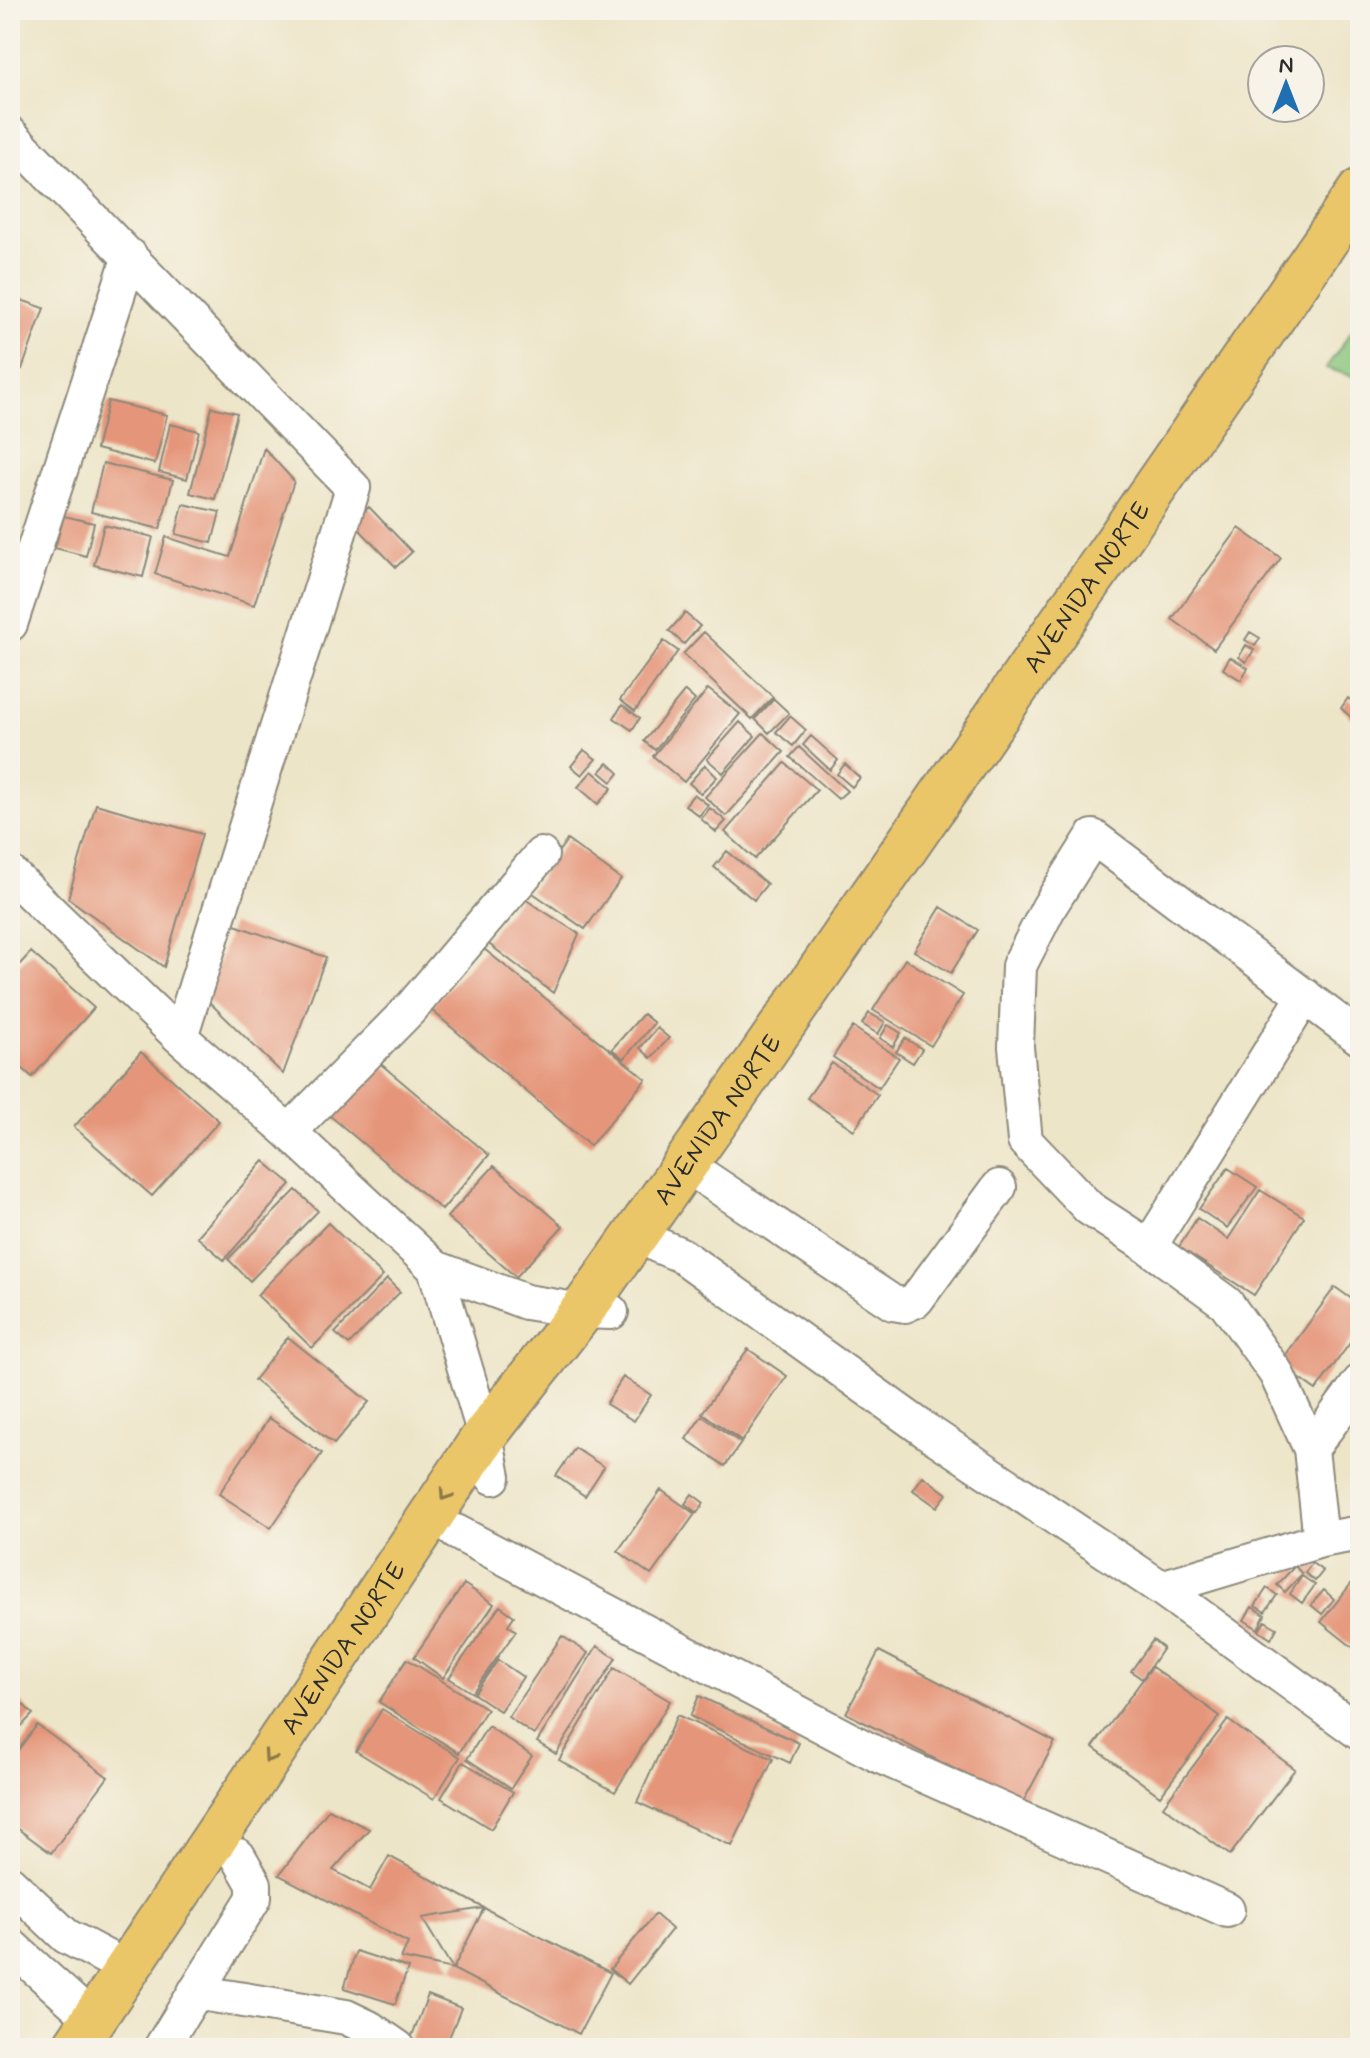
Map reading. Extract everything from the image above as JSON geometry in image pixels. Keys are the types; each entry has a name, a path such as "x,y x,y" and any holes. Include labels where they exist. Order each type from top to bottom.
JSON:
{"main road":[{"name":"AVENIDA NORTE","path":"92,2039 238,1856 493,1477 746,1079 1360,191"},
{"name":"AVENIDA NORTE","path":"92,2039 128,1969 485,1435 657,1245 1360,237"}],"street":[{"path":"10,134 353,488 180,1037"},
{"path":"10,624 130,256"},
{"path":"1321,1540 1311,1449 1276,1373 1226,1303 1089,1208 1025,1141 1016,1047 1019,966 1049,907 1093,837 1360,1038"},
{"path":"289,1132 411,1008 541,855"},
{"path":"10,873 180,1037 289,1132 435,1268 526,1302 596,1311"},
{"path":"1149,1247 1305,996"},
{"path":"704,1177 893,1303 905,1305 916,1300 999,1187"},
{"path":"657,1245 681,1255 925,1430 1161,1588 1360,1733"},
{"path":"435,1268 485,1435 493,1477"},
{"path":"1311,1449 1360,1382"},
{"path":"456,1532 878,1755 1227,1910"},
{"path":"1161,1588 1321,1540 1360,1533"},
{"path":"161,2048 254,1898 254,1884 238,1856"},
{"path":"10,1883 66,1936 128,1969"},
{"path":"10,1945 92,2039"},
{"path":"195,1992 346,2017 398,2048"}],"green space":[{"path":"1360,319 1360,379 1326,368"}],"building":[{"path":"10,296 44,308 22,369 10,365"},
{"path":"108,401 167,415 155,464 96,449"},
{"path":"212,407 237,413 215,499 190,493"},
{"path":"170,424 199,431 187,479 159,472"},
{"path":"264,448 294,481 254,605 155,574 166,537 230,557"},
{"path":"103,463 173,480 160,529 91,512"},
{"path":"183,504 220,512 212,543 176,534"},
{"path":"369,507 412,552 396,567 353,523"},
{"path":"64,516 94,523 86,556 55,548"},
{"path":"104,525 153,537 143,577 94,565"},
{"path":"1239,528 1281,558 1214,649 1172,619"},
{"path":"685,613 700,626 684,644 669,631"},
{"path":"704,632 773,697 752,719 683,654"},
{"path":"1250,632 1260,638 1255,646 1245,640"},
{"path":"664,641 678,651 635,711 620,700"},
{"path":"1246,645 1254,650 1246,662 1239,657"},
{"path":"1230,657 1248,668 1241,680 1223,669"},
{"path":"708,689 740,714 684,782 653,756"},
{"path":"685,691 695,700 655,750 644,741"},
{"path":"1348,698 1360,708 1360,715 1355,721 1341,708"},
{"path":"774,699 789,713 769,733 755,719"},
{"path":"622,705 640,718 632,730 614,718"},
{"path":"790,716 806,730 793,746 776,732"},
{"path":"740,722 755,736 723,773 707,759"},
{"path":"763,733 784,752 726,816 705,797"},
{"path":"811,736 838,760 830,770 803,745"},
{"path":"799,747 847,791 838,799 790,757"},
{"path":"584,750 596,759 582,775 571,766"},
{"path":"608,763 619,773 612,782 600,772"},
{"path":"785,763 817,790 755,859 725,832"},
{"path":"845,764 860,778 852,787 837,774"},
{"path":"705,765 717,777 701,794 689,783"},
{"path":"592,771 612,788 598,804 578,787"},
{"path":"694,794 708,805 699,816 685,805"},
{"path":"96,804 202,834 164,967 68,898"},
{"path":"710,808 726,821 716,832 701,819"},
{"path":"567,840 621,879 585,929 530,891"},
{"path":"727,851 767,884 754,900 714,867"},
{"path":"520,896 579,934 553,993 485,941"},
{"path":"941,907 978,930 951,973 914,951"},
{"path":"232,924 326,957 283,1074 206,999"},
{"path":"484,949 646,1079 590,1146 429,1008"},
{"path":"31,952 94,1008 32,1077 10,1057 10,975"},
{"path":"905,959 963,995 931,1046 873,1010"},
{"path":"869,1013 885,1022 878,1034 862,1024"},
{"path":"643,1014 654,1023 624,1059 612,1049"},
{"path":"888,1025 901,1033 893,1047 880,1038"},
{"path":"853,1027 899,1058 879,1088 833,1057"},
{"path":"657,1028 669,1038 651,1058 640,1048"},
{"path":"905,1038 922,1049 913,1063 896,1052"},
{"path":"141,1052 219,1121 152,1196 74,1127"},
{"path":"376,1060 489,1155 442,1210 329,1115"},
{"path":"832,1063 878,1095 854,1130 807,1098"},
{"path":"264,1161 291,1184 224,1260 197,1237"},
{"path":"494,1166 563,1226 516,1277 447,1217"},
{"path":"1228,1168 1257,1187 1227,1228 1199,1209"},
{"path":"296,1190 318,1211 250,1281 228,1259"},
{"path":"1260,1190 1304,1217 1254,1295 1179,1247 1197,1218 1228,1239"},
{"path":"328,1223 383,1276 312,1348 257,1295"},
{"path":"387,1279 400,1292 349,1345 335,1333"},
{"path":"1335,1287 1360,1305 1360,1329 1316,1390 1279,1364"},
{"path":"288,1337 369,1402 334,1444 254,1380"},
{"path":"748,1349 787,1376 742,1441 702,1413"},
{"path":"623,1377 651,1395 634,1421 606,1404"},
{"path":"702,1416 741,1443 725,1466 686,1439"},
{"path":"269,1418 322,1453 271,1528 219,1494"},
{"path":"575,1448 604,1467 585,1496 556,1476"},
{"path":"923,1476 947,1494 937,1507 913,1490"},
{"path":"661,1490 695,1514 651,1575 618,1551"},
{"path":"692,1494 704,1503 697,1513 685,1504"},
{"path":"1312,1563 1323,1571 1315,1581 1305,1573"},
{"path":"1295,1566 1302,1574 1285,1592 1277,1585"},
{"path":"1358,1575 1360,1577 1360,1653 1321,1622"},
{"path":"1302,1576 1315,1585 1302,1603 1290,1594"},
{"path":"464,1584 494,1604 443,1678 414,1657"},
{"path":"1267,1588 1277,1595 1265,1612 1255,1606"},
{"path":"1324,1590 1334,1599 1322,1614 1311,1605"},
{"path":"500,1606 514,1616 508,1625 516,1631 472,1693 449,1678"},
{"path":"1252,1607 1265,1615 1258,1629 1244,1620"},
{"path":"1265,1621 1277,1628 1271,1639 1259,1631"},
{"path":"562,1636 588,1653 534,1735 508,1717"},
{"path":"1153,1640 1163,1648 1142,1679 1131,1671"},
{"path":"597,1646 616,1658 556,1754 537,1742"},
{"path":"879,1651 1055,1742 1022,1804 846,1713"},
{"path":"407,1659 487,1709 459,1753 379,1702"},
{"path":"498,1660 523,1677 500,1711 474,1694"},
{"path":"1152,1667 1220,1716 1160,1796 1093,1747"},
{"path":"614,1668 670,1701 615,1792 559,1760"},
{"path":"10,1692 33,1714 10,1738"},
{"path":"699,1696 799,1743 790,1763 690,1716"},
{"path":"382,1709 460,1757 434,1799 356,1751"},
{"path":"677,1715 773,1759 732,1846 637,1802"},
{"path":"1228,1720 1295,1769 1230,1855 1163,1806"},
{"path":"37,1725 108,1777 51,1853 10,1823 10,1761"},
{"path":"488,1726 532,1756 511,1788 467,1759"},
{"path":"463,1762 513,1792 491,1829 441,1798"},
{"path":"329,1809 369,1829 333,1870 370,1890 389,1856 484,1908 422,1918 453,1969 401,1958 408,1943 279,1875"},
{"path":"484,1908 611,1973 579,2034 453,1969"},
{"path":"655,1914 672,1929 628,1984 610,1969"},
{"path":"356,1951 408,1968 395,2004 344,1988"},
{"path":"428,1995 461,2008 445,2048 427,2048 410,2041"}]}
